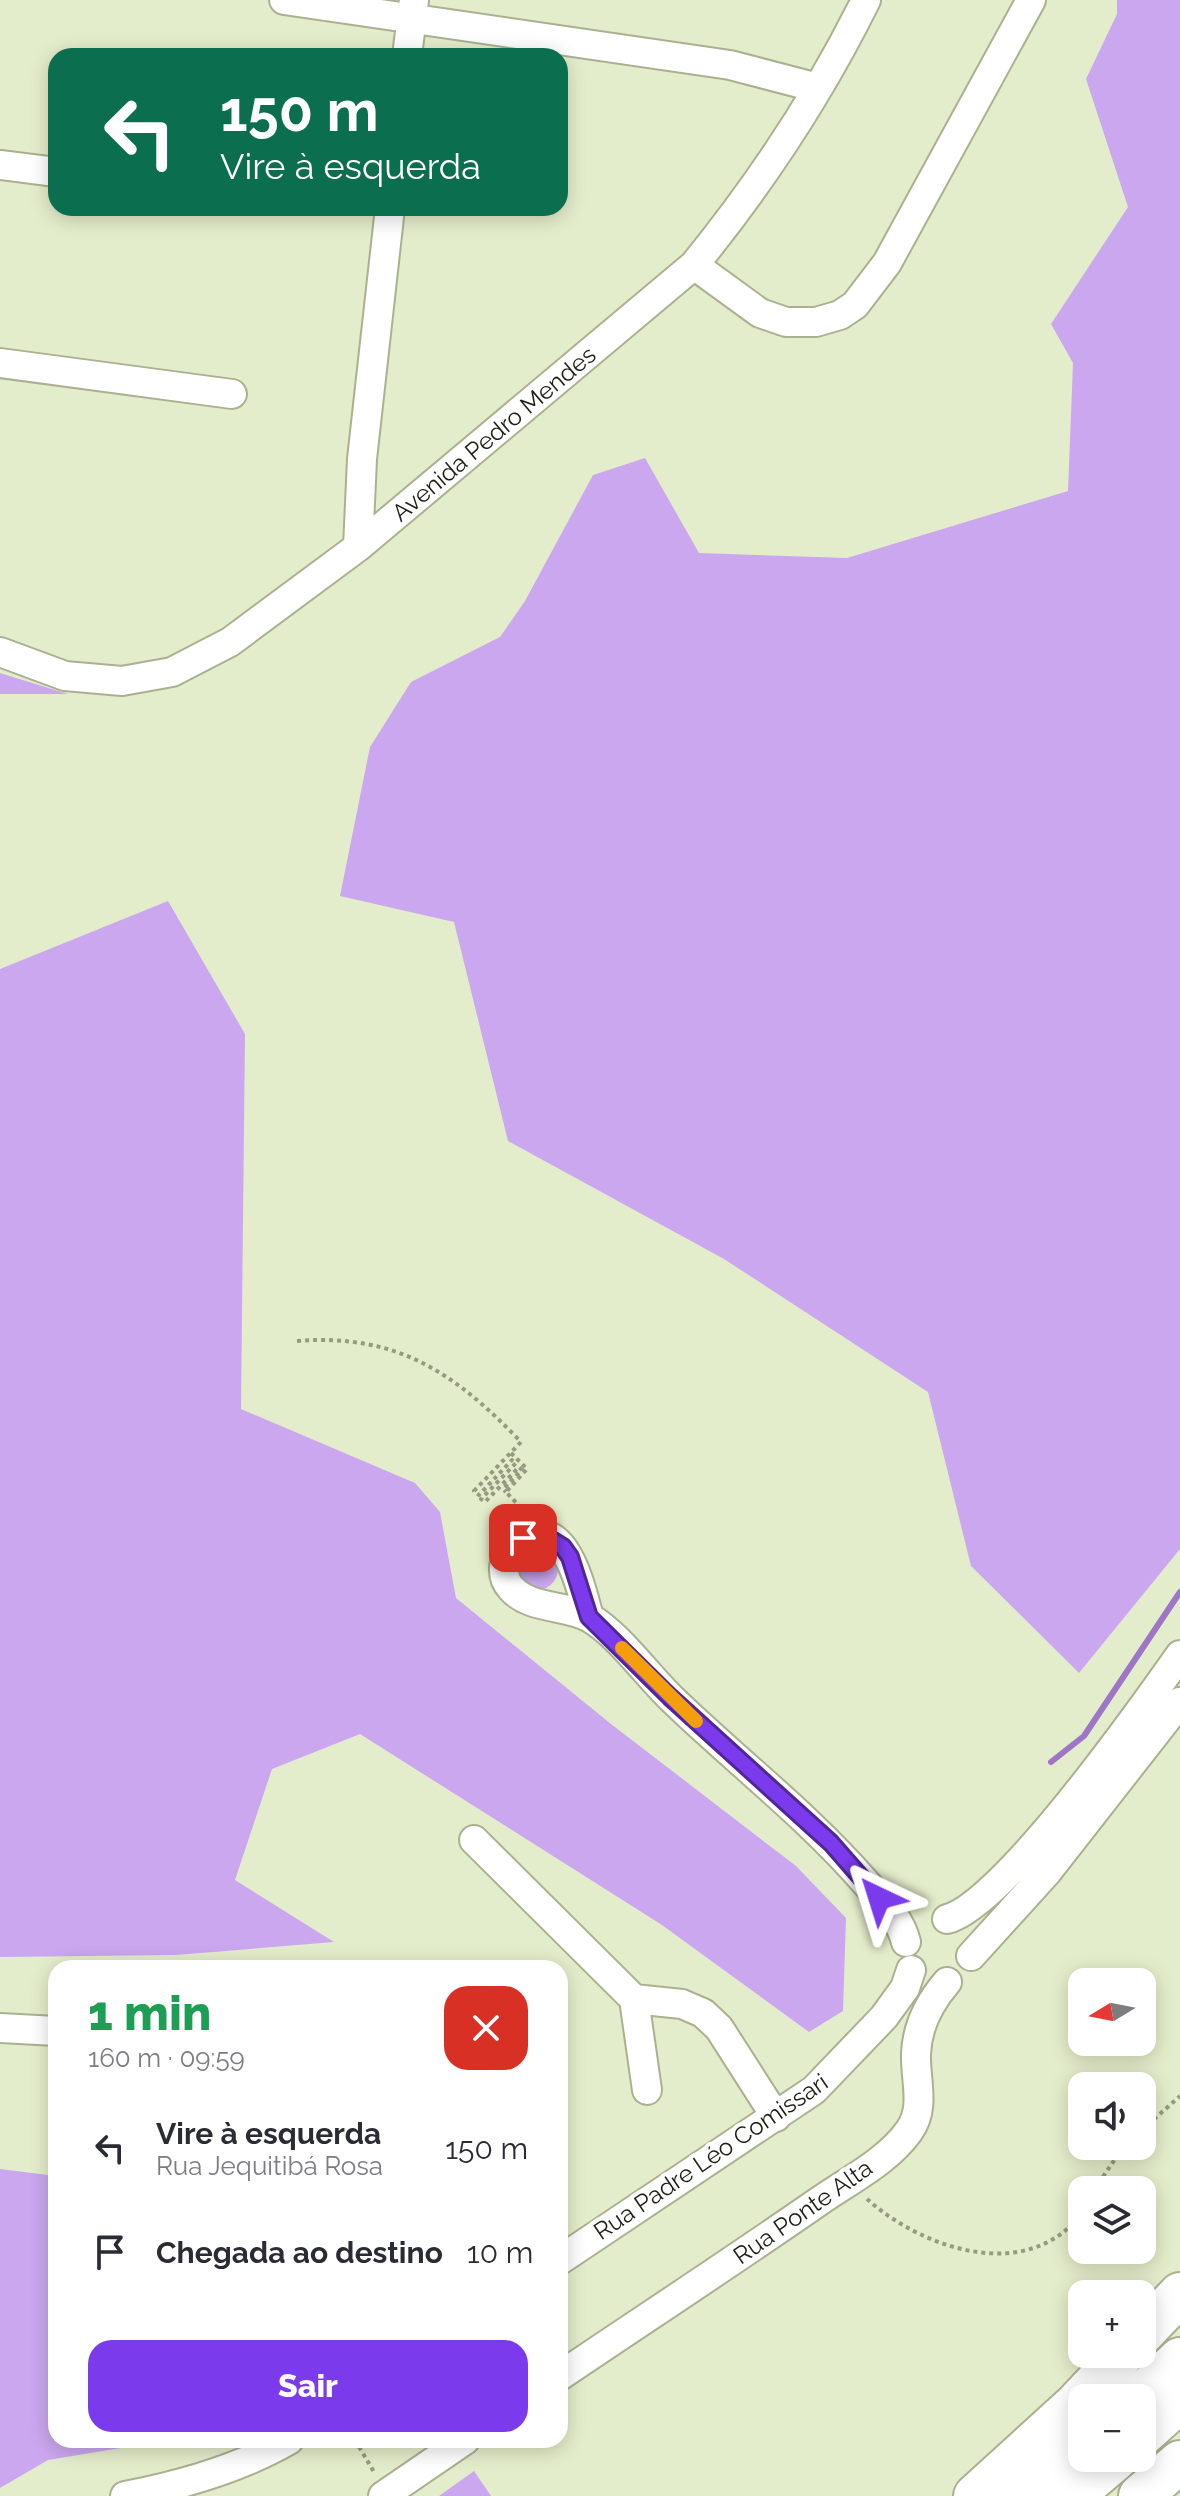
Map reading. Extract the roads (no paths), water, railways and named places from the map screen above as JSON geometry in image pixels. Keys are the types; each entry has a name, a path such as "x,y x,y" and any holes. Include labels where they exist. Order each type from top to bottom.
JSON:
{"highway":[{"path":"1156,2319 1180,2294"},
{"path":"1153,2384 1180,2359"},
{"path":"975,2496 1076,2404 1110,2368"},
{"path":"1156,2422 1180,2401"},
{"path":"1026,2496 1068,2462"},
{"path":"1140,2496 1180,2462"},
{"path":"1072,2496 1100,2472"}],"street":[{"path":"284,0 412,10 730,65 818,88"},
{"name":"Avenida Pedro Mendes","path":"0,652 65,676 122,681 172,672 230,642 358,547 694,265 718,236 818,88 866,0"},
{"path":"694,265 760,313 786,322 816,322 840,315 855,305 887,263 1031,0"},
{"path":"408,48 412,10"},
{"path":"0,165 48,171"},
{"path":"358,547 362,459 389,216"},
{"path":"0,363 232,394"},
{"path":"589,1617 670,1697 917,1925 966,1933 971,1956"},
{"path":"917,1925 962,1914 1029,1851 1117,1741 1180,1655"},
{"path":"917,1925 907,1959 911,1970 927,1982 947,1982 960,1976 971,1956 1048,1871 1180,1702"},
{"path":"474,1840 634,1999 647,2090"},
{"name":"Rua Padre Léo Comissari","path":"568,2255 814,2090 850,2056 897,2001 911,1970"},
{"name":"Rua Ponte Alta","path":"568,2371 897,2145 912,2126 919,2105 916,2053 921,2027 930,2005 947,1982"},
{"path":"634,1999 682,2004 703,2013 719,2028 776,2117"},
{"path":"0,2028 48,2031"},
{"path":"125,2496 203,2477 273,2448"},
{"path":"385,2495 453,2448"}],"waterway":[{"path":"1051,1762 1084,1736 1180,1592"}]}
